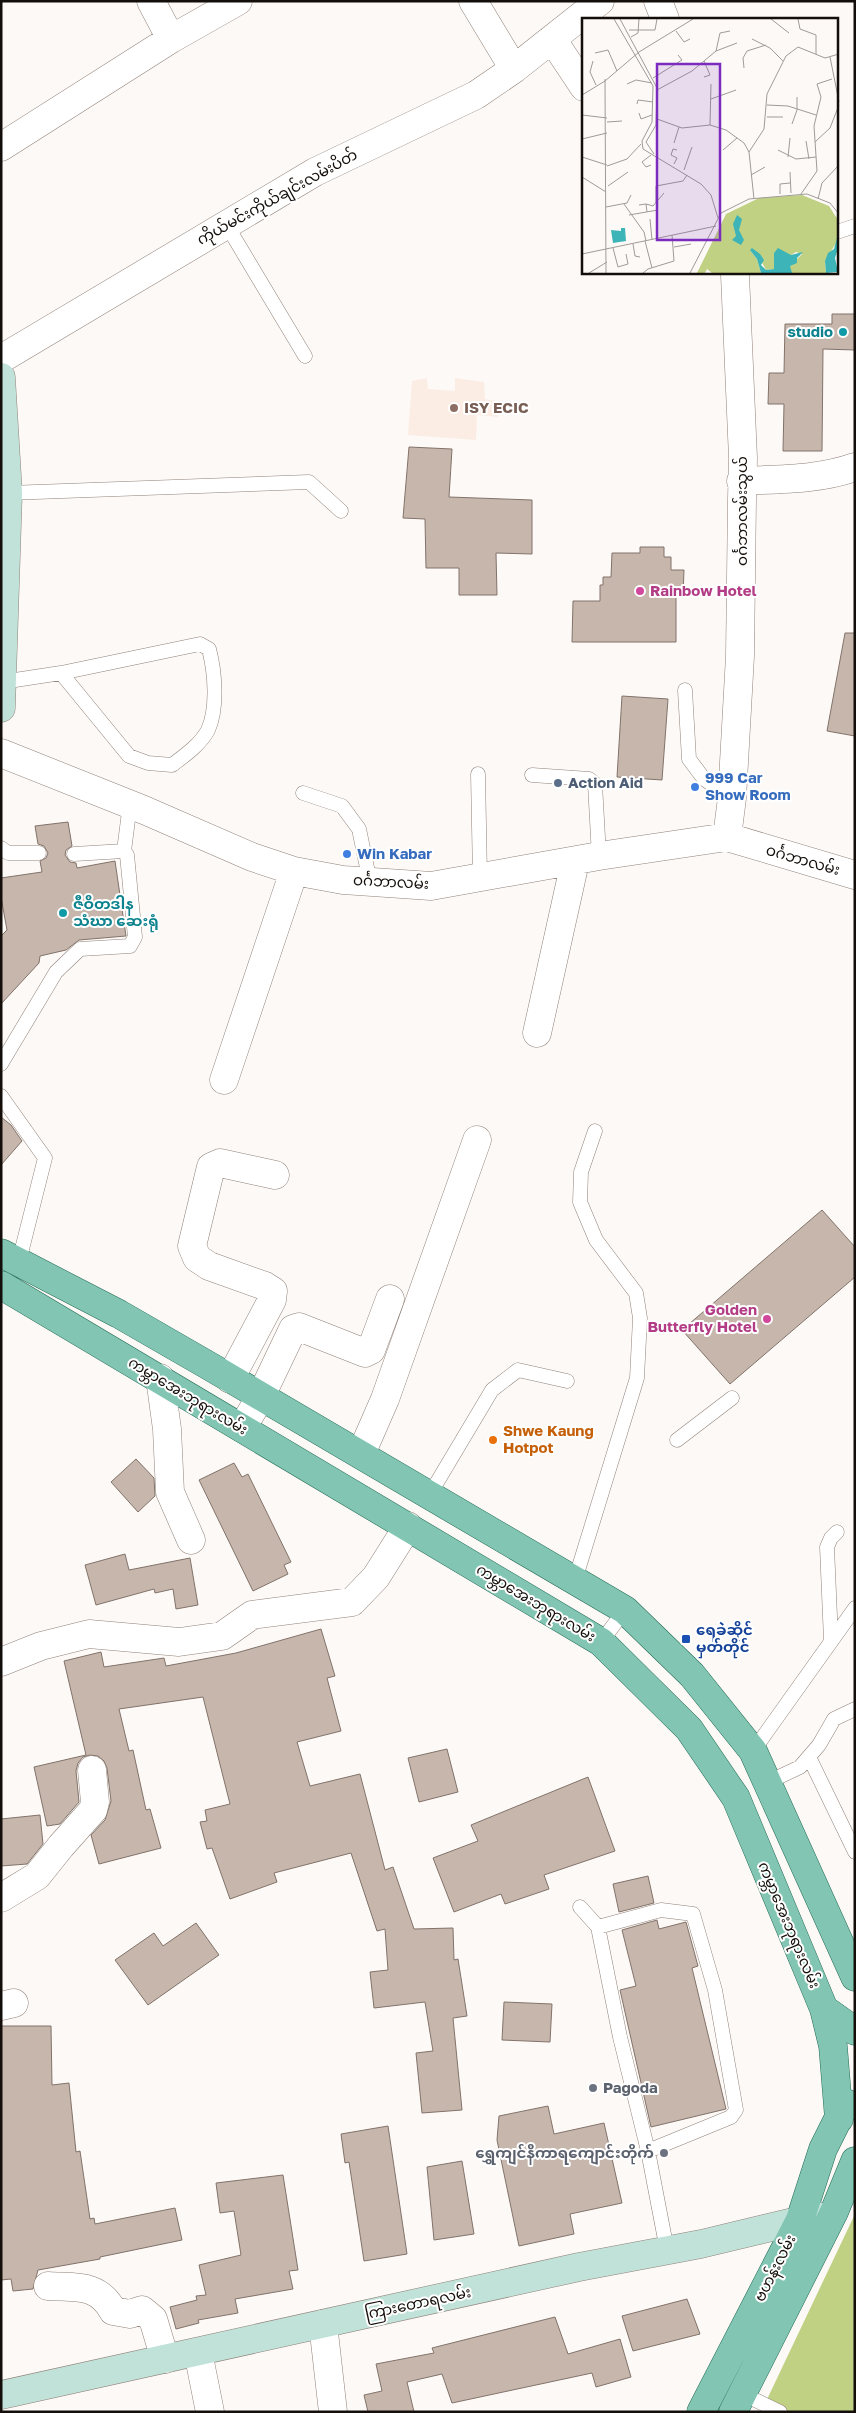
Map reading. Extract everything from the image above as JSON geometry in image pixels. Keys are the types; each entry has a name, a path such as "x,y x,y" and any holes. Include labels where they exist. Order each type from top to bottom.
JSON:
{"main road":[{"path":"1,377 8,493 2,695"},
{"path":"10,1257 261,1396 625,1610 692,1676 753,1751 855,1977"},
{"name":"ကမ္ဘာအေးဘုရားလမ်း","path":"1,1285 601,1642 689,1729 736,1798 824,2008 833,2046 839,2119"},
{"path":"824,2008 855,2031"},
{"name":"ဗဟန်းလမ်း","path":"701,2412 800,2220 823,2149 855,2084"},
{"name":"ဗဟန်းလမ်း","path":"738,2403 834,2212 855,2161"},
{"name":"ကြားတောရလမ်း","path":"1,2395 834,2212"}],"street":[{"path":"151,1 172,39"},
{"path":"1,147 172,39 238,1"},
{"path":"473,1 514,69"},
{"name":"ကိုယ်မင်းကိုယ်ချင်းလမ်းပိတ်","path":"1,359 315,172 476,95 514,69 600,1"},
{"path":"658,1 665,18"},
{"path":"552,39 582,84"},
{"name":"ဝင်္ဂဘာလမ်းသွယ်","path":"727,837 732,798 740,656 743,458 738,274"},
{"path":"742,490 802,477 843,471 855,467"},
{"path":"742,490 855,486"},
{"name":"ဝင်္ဂဘာလမ်း","path":"1,753 130,804 252,857 294,871 343,880 431,886 727,837 855,875"},
{"path":"536,1034 587,859"},
{"path":"224,1080 294,871"},
{"path":"361,1454 385,1399 477,1140"},
{"path":"230,1379 272,1300 273,1291 209,1266 197,1258 192,1246 211,1167 220,1163 274,1175"},
{"path":"242,1428 261,1396 293,1329 298,1327 365,1352 371,1350 390,1299"},
{"path":"160,1378 167,1429 170,1492 191,1540"},
{"path":"1,1662 41,1646 89,1634 179,1642 222,1636 252,1615 352,1602 376,1577 408,1526"},
{"path":"1,1898 37,1876 60,1846 93,1810 95,1802 92,1770"},
{"path":"48,2286 93,2290 106,2298 113,2311 130,2314 142,2310 153,2319 165,2359"},
{"path":"323,2324 333,2412"},
{"path":"198,2352 210,2412"}],"lane":[{"path":"226,224 305,356"},
{"path":"838,232 855,226"},
{"path":"8,493 309,482 341,511"},
{"path":"2,695 61,673 200,644 209,649 211,657 214,702 208,730 188,753 172,765 148,763 129,756 61,673"},
{"path":"685,690 689,759 704,779 732,798"},
{"path":"478,774 480,877"},
{"path":"532,776 589,779 595,784 587,859"},
{"path":"303,793 342,806 359,829 370,882"},
{"path":"1,1064 56,972 80,949 130,946 135,937 127,855 124,851 130,804"},
{"path":"1,848 8,852 39,853"},
{"path":"74,854 124,851"},
{"path":"1,1096 45,1158 10,1257"},
{"path":"575,1580 637,1378 640,1318 636,1293 596,1240 580,1202 581,1172 595,1132"},
{"path":"430,1494 492,1390 518,1370 567,1381"},
{"path":"677,1440 732,1398"},
{"path":"831,1640 827,1547 831,1538 837,1532"},
{"path":"753,1751 855,1608"},
{"path":"601,1642 625,1610"},
{"path":"766,1783 800,1767 809,1757 834,1719 855,1709"},
{"path":"809,1757 855,1852"},
{"path":"580,1907 598,1927 620,2036 648,2150 667,2250"},
{"path":"598,1927 661,1910 693,1914 715,1990 736,2110 731,2118 648,2150"},
{"path":"738,2403 780,2412"}],"shaded area":[{"name":"ISY ECIC","path":"427,378 428,389 455,391 455,378 484,382 485,399 497,401 498,417 477,415 476,440 408,435 412,381"}],"green space":[{"path":"855,2214 855,2412 761,2412"}],"building":[{"path":"832,314 855,314 855,350 823,349 822,451 783,451 784,404 768,404 769,373 784,373 785,324 832,324"},
{"path":"409,447 452,449 449,497 532,500 532,554 496,553 497,595 459,595 459,568 426,568 425,519 403,518"},
{"path":"640,547 664,547 664,557 671,557 671,570 684,570 683,596 676,596 676,642 572,642 573,601 600,601 600,585 603,585 603,577 611,577 612,553 640,553"},
{"path":"845,633 855,633 855,736 827,731"},
{"path":"622,696 668,699 662,780 617,777"},
{"name":"ဇီဝိတဒါန သံဃာ ဆေးရုံ","path":"68,822 72,846 66,850 65,855 70,862 76,863 77,868 115,861 126,936 79,940 66,950 40,956 39,963 1,1004 1,936 7,930 1,897 1,878 42,872 40,861 46,858 48,853 44,846 38,844 35,826"},
{"path":"1,1117 11,1125 22,1141 1,1165"},
{"path":"822,1210 855,1247 855,1277 730,1384 682,1330"},
{"path":"136,1459 154,1478 155,1496 138,1512 111,1482"},
{"path":"234,1463 242,1477 248,1474 291,1562 284,1565 288,1574 253,1591 199,1480"},
{"path":"125,1554 129,1570 190,1558 198,1605 176,1609 173,1589 155,1593 154,1589 96,1605 85,1565"},
{"path":"321,1629 335,1676 327,1678 341,1731 297,1742 310,1786 360,1774 385,1870 393,1867 414,1929 453,1928 454,1960 458,1959 467,2016 453,2018 462,2110 422,2113 416,2053 433,2051 425,2002 374,2008 370,1972 388,1970 385,1929 377,1931 351,1853 274,1873 277,1882 230,1899 212,1848 207,1849 200,1822 207,1821 205,1810 230,1804 203,1697 119,1709 129,1751 133,1750 146,1810 150,1809 161,1848 99,1864 91,1835 105,1820 111,1801 107,1768 104,1761 98,1756 90,1755 83,1757 78,1763 76,1771 79,1802 60,1824 47,1826 34,1767 86,1755 64,1661 101,1652 104,1667 164,1658 166,1666 236,1653"},
{"path":"447,1749 458,1792 419,1802 408,1758"},
{"path":"588,1777 615,1851 544,1875 549,1889 505,1904 501,1894 454,1912 433,1858 478,1841 471,1825"},
{"path":"40,1815 43,1844 27,1864 1,1866 1,1819"},
{"path":"648,1876 654,1903 619,1912 613,1884"},
{"path":"657,1920 659,1929 686,1922 698,1966 692,1968 726,2109 651,2127 620,1990 636,1986 622,1930"},
{"path":"196,1923 219,1955 148,2005 115,1960 154,1933 163,1946"},
{"path":"504,2002 552,2004 550,2042 502,2040"},
{"path":"1,2026 51,2026 52,2085 69,2083 76,2152 80,2151 90,2219 94,2218 95,2224 175,2208 182,2240 100,2257 100,2259 38,2270 33,2289 13,2291 11,2279 1,2280"},
{"path":"548,2106 554,2134 604,2123 622,2203 570,2214 574,2234 519,2246 497,2140 499,2116"},
{"path":"388,2126 407,2254 364,2261 349,2162 345,2163 341,2134"},
{"path":"462,2161 474,2234 434,2240 427,2167"},
{"path":"283,2175 298,2270 289,2271 293,2289 235,2299 238,2313 198,2320 199,2323 176,2329 170,2307 197,2300 196,2296 206,2295 199,2265 241,2255 234,2211 220,2213 216,2183"},
{"path":"687,2299 700,2334 633,2351 622,2316"},
{"path":"555,2317 568,2354 620,2339 631,2377 596,2387 592,2373 452,2403 442,2374 407,2382 414,2412 368,2412 364,2395 382,2391 376,2364 434,2353 432,2348"}],"place":[{"name":"studio","path":"843,332"},
{"name":"ISY ECIC","path":"454,408"},
{"name":"Rainbow Hotel","path":"640,591"},
{"name":"Action Aid","path":"558,783"},
{"name":"999 Car Show Room","path":"695,787"},
{"name":"Win Kabar","path":"347,854"},
{"name":"ဇီဝိတဒါန သံဃာ ဆေးရုံ","path":"63,913"},
{"name":"Golden Butterfly Hotel","path":"767,1319"},
{"name":"Shwe Kaung Hotpot","path":"493,1440"},
{"name":"ရေခဲဆိုင် မှတ်တိုင်","path":"686,1639"},
{"name":"Pagoda","path":"593,2088"},
{"name":"ရွှေကျင်နိကာရကျောင်းတိုက်","path":"664,2153"}]}
